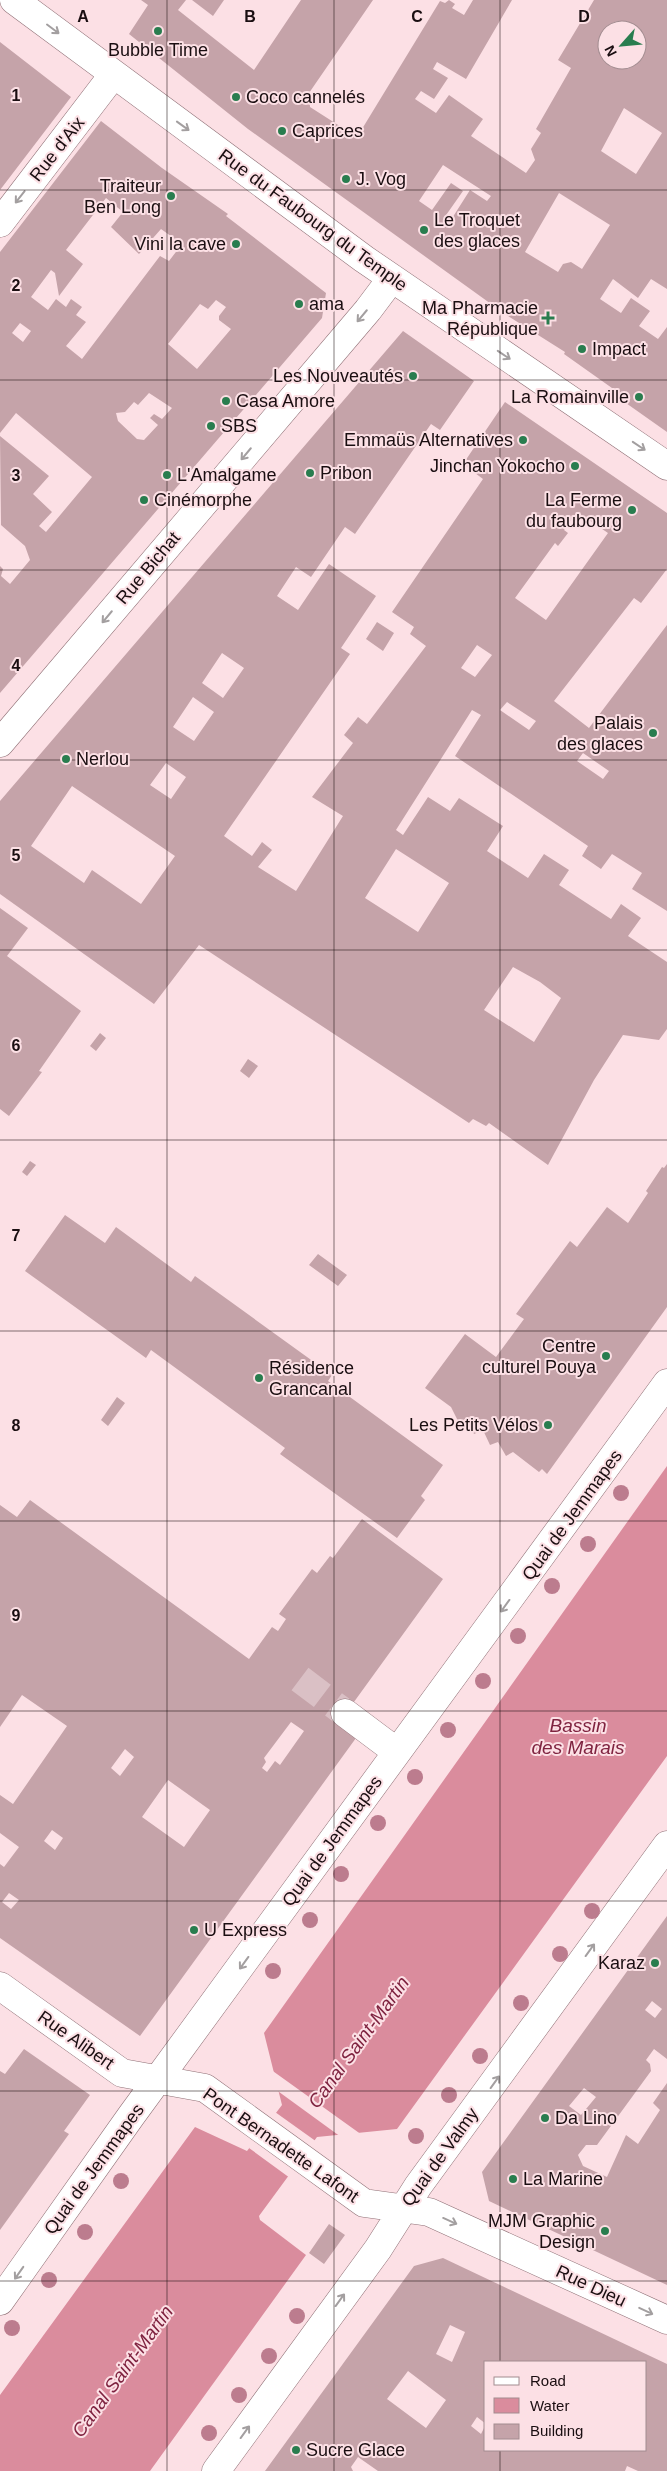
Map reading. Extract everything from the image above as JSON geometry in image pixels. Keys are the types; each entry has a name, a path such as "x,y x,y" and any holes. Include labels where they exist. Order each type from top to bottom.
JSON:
{"street":[{"name":"Rue du Faubourg du Temple","path":"14,0 113,75 392,278 667,466"},
{"name":"Rue d'Aix","path":"0,223 113,75"},
{"name":"Rue Bichat","path":"0,743 361,318 392,278"},
{"name":"Quai de Jemmapes","path":"0,2301 158,2080 667,1383"},
{"path":"345,1713 397,1752"},
{"name":"Quai de Valmy","path":"216,2471 378,2249 404,2207 667,1845"},
{"name":"Rue Alibert","path":"0,1986 122,2072 158,2080"},
{"name":"Pont Bernadette Lafont","path":"158,2080 205,2088 346,2192 364,2203 404,2207"},
{"name":"Rue Dieu","path":"404,2207 429,2212 667,2320"}],"water":[{"name":"Bassin des Marais","path":"667,1466 667,1756 397,2129 317,2137 259,2216 260,2220 306,2255 150,2471 0,2471 0,2395 195,2127 247,2151 282,2105 264,2033"}],"pier":[{"path":"270,2069 362,2135 341,2137 275,2089"},
{"path":"275,2112 317,2142 290,2178 249,2148 253,2138"}],"building":[{"path":"141,0 186,0 178,10 254,70 301,0 373,0 309,93 310,107 349,132 362,129 440,1 445,3 449,0 455,4 452,8 464,15 473,0 512,0 466,79 437,62 433,69 448,78 434,99 421,91 415,99 436,113 449,95 483,119 471,136 526,173 535,160 531,149 541,133 536,129 571,68 558,60 594,0 667,0 667,289 651,279 638,298 613,279 600,299 621,313 631,298 650,311 639,326 658,339 667,327 667,432 616,396 619,393 564,354 565,352 505,314 248,129 129,34 148,5","holes":["624,108 662,133 636,174 601,151","443,165 491,196 487,201 470,190 449,223 444,218 463,191 451,183 432,210 419,201","559,193 610,225 582,269 571,262 563,264 558,272 525,252"]},
{"path":"192,0 224,0 213,16"},
{"path":"0,42 71,97 0,190"},
{"path":"101,121 162,168 228,214 226,216 326,293 322,318 0,693 0,566 3,569 1,576 10,584 30,560 25,546 1,525 0,436 49,476 33,494 52,512 39,526 46,532 92,477 16,413 0,433 0,252","holes":["106,198 123,212 111,227 139,254 161,229 182,244 169,261 160,256 82,359 66,346 86,322 76,315 82,307 71,299 66,307 56,299 48,310 31,297 51,270 55,273 59,296 83,264 66,250","216,300 226,307 219,316 219,320 231,329 197,369 168,344 200,304 208,309","20,323 31,331 23,342 12,333","149,393 172,408 162,419 154,414 150,418 158,425 144,440 137,439 118,421 116,413 125,412 134,402 138,405"]},
{"path":"403,331 474,381 440,430 431,424 355,534 345,527 311,577 296,567 277,596 298,610 329,564 376,596 341,648 350,654 224,836 252,856 262,842 272,850 258,867 296,891 343,816 312,797 353,743 344,735 358,717 367,724 426,646 410,634 414,627 392,612 483,479 463,464 505,402 667,513 667,569 641,603 634,598 554,701 589,728 667,625 667,911 632,889 642,873 612,854 601,869 582,856 588,846 455,756 481,715 472,710 396,830 403,835 428,797 450,811 459,798 503,826 487,851 528,878 544,854 569,870 559,885 611,919 621,904 641,918 628,936 667,962 667,1029 659,1040 623,1035 594,1080 548,1165 489,1123 486,1126 473,1119 469,1123 199,945 154,1004 0,894 0,801","holes":["577,512 608,533 546,620 515,598 555,543 558,546 568,533 564,530","477,645 492,655 475,677 461,668","222,653 244,668 223,698 202,683","193,697 214,712 194,741 173,727","507,702 536,721 529,730 500,710","583,753 609,771 603,779 577,761","166,763 186,777 171,799 150,785","72,786 175,856 141,904 92,870 84,883 31,846","396,849 449,883 418,932 365,898","513,967 540,982 561,998 534,1042 484,1010"]},
{"path":"377,622 394,633 383,651 366,639"},
{"path":"0,908 28,928 7,956 81,1011 39,1071 42,1072 9,1116 0,1109"},
{"path":"100,1033 106,1038 96,1051 90,1046"},
{"path":"248,1059 258,1066 249,1078 240,1071"},
{"path":"30,1161 36,1165 27,1176 22,1172"},
{"path":"667,1164 667,1307 547,1474 542,1469 539,1472 513,1452 506,1456 498,1442 490,1445 483,1430 474,1434 467,1419 459,1423 451,1407 425,1388 465,1334 496,1357 524,1319 516,1314 570,1241 577,1247 607,1207 628,1223 648,1193 646,1191 662,1167 664,1168"},
{"name":"Résidence Grancanal","path":"65,1215 105,1243 116,1227 191,1282 195,1276 332,1375 328,1381 443,1465 421,1496 425,1500 397,1538 280,1454 285,1448 151,1350 146,1358 25,1271"},
{"path":"318,1254 347,1275 338,1286 309,1265"},
{"path":"117,1397 125,1403 108,1426 101,1420"},
{"path":"30,1500 249,1659 272,1627 278,1631 286,1619 279,1614 312,1569 317,1573 330,1556 333,1558 362,1519 443,1579 338,1724 356,1738 140,2036 0,1938 0,1864 4,1867 19,1847 0,1833 0,1795 13,1804 67,1726 22,1695 0,1727 0,1505 17,1517","holes":["291,1722 304,1731 280,1765 275,1761 267,1772 262,1768 266,1762 264,1758","125,1749 134,1757 120,1776 111,1768","168,1780 210,1810 184,1847 142,1817","52,1830 63,1838 55,1850 44,1841","9,1893 19,1900 11,1909 2,1902"]},
{"path":"667,1916 667,2059 654,2049 646,2060 650,2064 651,2071 597,2145 586,2145 578,2155 583,2166 607,2177 626,2135 638,2144 660,2110 653,2103 667,2083 667,2285 489,2201 482,2172","holes":["652,2001 662,2009 655,2018 645,2010","584,2088 596,2097 581,2115 569,2106"]},
{"path":"24,2049 90,2095 64,2131 69,2134 0,2230 0,2071 5,2074"},
{"path":"329,2224 345,2235 324,2264 309,2253"},
{"path":"443,2258 667,2364 667,2471 638,2471 627,2466 625,2471 378,2471 358,2457 351,2467 353,2471 265,2471 414,2266","holes":["450,2325 465,2332 452,2362 436,2354","408,2371 446,2400 426,2428 387,2399"]}],"tunnel":[{"path":"300,1679 345,1713"}],"place":[{"name":"Bubble Time","path":"158,31"},
{"name":"Coco cannelés","path":"236,97"},
{"name":"Caprices","path":"282,131"},
{"name":"J. Vog","path":"346,179"},
{"name":"Traiteur Ben Long","path":"171,196"},
{"name":"Le Troquet des glaces","path":"424,230"},
{"name":"Vini la cave","path":"236,244"},
{"name":"ama","path":"299,304"},
{"name":"Ma Pharmacie République","path":"548,318"},
{"name":"Impact","path":"582,349"},
{"name":"Les Nouveautés","path":"413,376"},
{"name":"La Romainville","path":"639,397"},
{"name":"Casa Amore","path":"226,401"},
{"name":"SBS","path":"211,426"},
{"name":"Emmaüs Alternatives","path":"523,440"},
{"name":"Jinchan Yokocho","path":"575,466"},
{"name":"Pribon","path":"310,473"},
{"name":"L'Amalgame","path":"167,475"},
{"name":"Cinémorphe","path":"144,500"},
{"name":"La Ferme du faubourg","path":"632,510"},
{"name":"Palais des glaces","path":"653,733"},
{"name":"Nerlou","path":"66,759"},
{"name":"Centre culturel Pouya","path":"606,1356"},
{"name":"Résidence Grancanal","path":"259,1378"},
{"name":"Les Petits Vélos","path":"548,1425"},
{"name":"U Express","path":"194,1930"},
{"name":"Karaz","path":"655,1963"},
{"name":"Da Lino","path":"545,2118"},
{"name":"La Marine","path":"513,2179"},
{"name":"MJM Graphic Design","path":"605,2231"},
{"name":"Sucre Glace","path":"296,2450"}],"water label":[{"name":"Canal Saint-Martin","path":"358,2042"},
{"name":"Canal Saint-Martin","path":"122,2371"}]}
